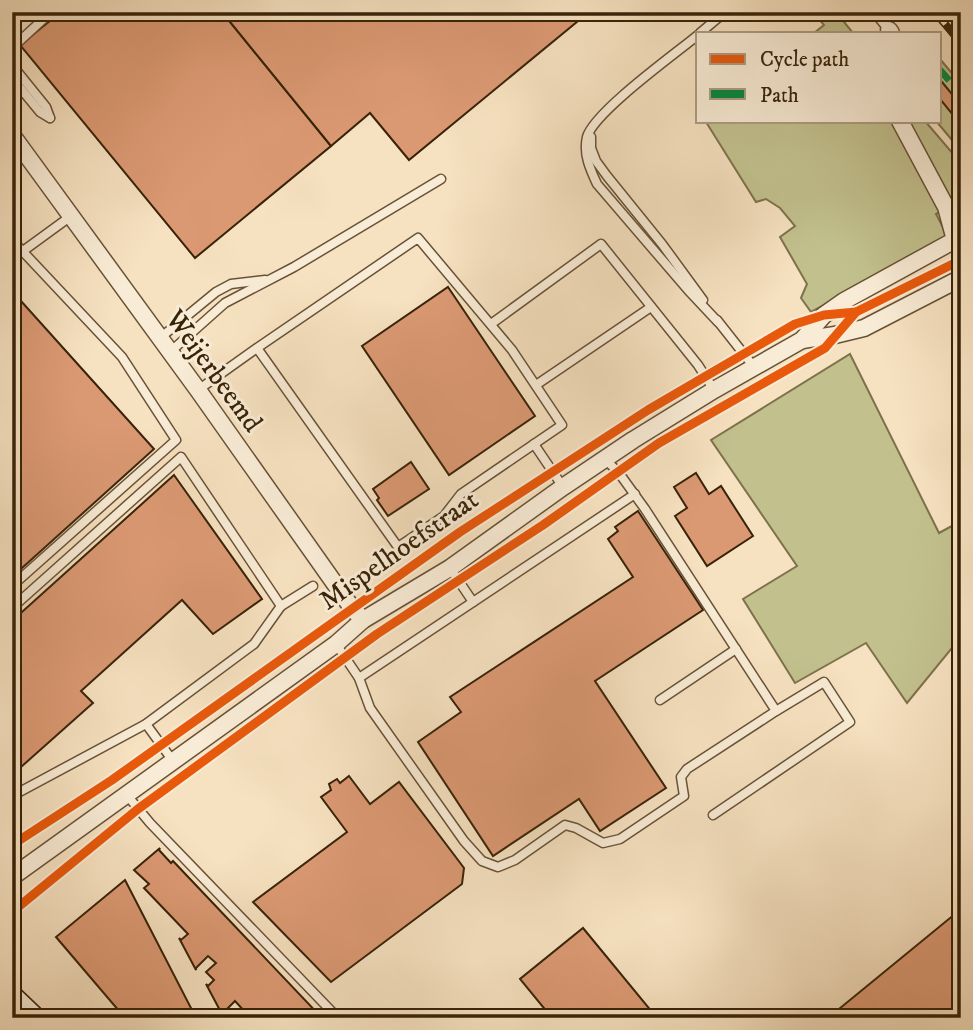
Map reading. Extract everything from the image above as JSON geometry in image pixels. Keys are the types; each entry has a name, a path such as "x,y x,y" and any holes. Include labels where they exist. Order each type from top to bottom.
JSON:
{"street":[{"name":"Mispelhoefstraat","path":"12,877 336,644 363,620 450,568 605,459 714,390 802,340 824,315 844,301 955,240 946,207 901,122"},
{"name":"Weijerbeemd","path":"12,135 363,620"},
{"name":"Mispelhoefstraat","path":"802,340 864,328 961,278"},
{"path":"12,998 33,1018"}],"lane":[{"path":"12,48 51,12"},
{"path":"701,32 725,12"},
{"path":"874,12 890,32"},
{"path":"696,37 596,123 591,148 596,161 754,367"},
{"path":"12,65 46,107 50,118 40,112 12,78"},
{"path":"170,352 225,303 272,279 441,178"},
{"path":"23,251 71,216"},
{"path":"198,390 257,348 418,238 512,350 562,425 461,494 444,516 398,547 257,348"},
{"path":"12,240 122,357 176,440 12,586"},
{"path":"491,324 601,244 698,365 714,390"},
{"path":"160,338 216,292 231,284 272,279"},
{"path":"536,386 651,307"},
{"path":"534,444 563,487"},
{"path":"12,608 181,457 281,606"},
{"path":"605,459 635,494 776,711"},
{"path":"359,678 635,494"},
{"path":"450,568 473,602"},
{"path":"12,796 146,724 254,644 281,606 313,586"},
{"path":"336,644 359,678 370,708 464,841 482,861 498,867 515,860 565,825 603,843 620,839 684,796 681,777 687,769 824,682 850,722 713,815"},
{"path":"660,700 736,649"},
{"path":"146,724 173,761"},
{"path":"126,794 338,1018"}],"shaded area":[{"path":"813,12 836,12 852,32 815,32 824,25"},
{"path":"942,61 961,84 961,147 957,146 937,122 942,122"},
{"path":"706,122 894,122 942,211 936,214 949,239 811,312 801,298 807,284 780,237 795,226 780,208 766,199 756,202"},
{"path":"907,122 926,122 954,155 961,156 961,220"},
{"path":"850,354 939,533 961,521 961,637 907,703 866,643 795,683 743,599 797,566 711,440"}],"building":[{"path":"61,12 222,12 331,146 195,258 20,45"},
{"path":"222,12 589,12 409,160 370,113 331,146"},
{"path":"942,82 961,105 961,125 942,101"},
{"path":"448,287 535,416 449,475 362,346"},
{"path":"12,291 154,449 12,577"},
{"path":"411,462 429,489 388,516 373,489"},
{"path":"696,473 709,494 721,486 753,536 707,566 675,516 687,508 674,487"},
{"path":"174,475 262,599 213,634 182,600 81,691 93,703 12,775 12,621"},
{"path":"638,511 703,610 595,681 666,788 600,831 579,799 493,856 418,742 461,712 450,697 633,577 608,539 618,531 615,527"},
{"path":"349,776 370,804 399,782 464,868 462,884 331,982 253,902 347,832 321,797 331,790 329,784 337,779 340,783"},
{"path":"160,848 171,863 173,861 322,1018 241,1018 246,1013 235,1001 223,1016 206,984 208,986 214,980 206,972 216,963 208,956 196,970 179,938 181,940 188,934 144,888 149,884 134,870"},
{"path":"125,880 192,1010 183,1018 125,1018 56,937"},
{"path":"961,909 961,1018 828,1018"},
{"path":"583,928 657,1018 552,1018 520,979"}],"railway":[{"path":"935,12 961,43"}],"marked path":[{"path":"942,72 961,94"}],"cycle path":[{"path":"12,845 112,780 460,532 648,410 795,324 824,315 856,312 961,260"},
{"path":"12,912 138,809 377,634 543,525 659,443 825,348 856,312"}]}
